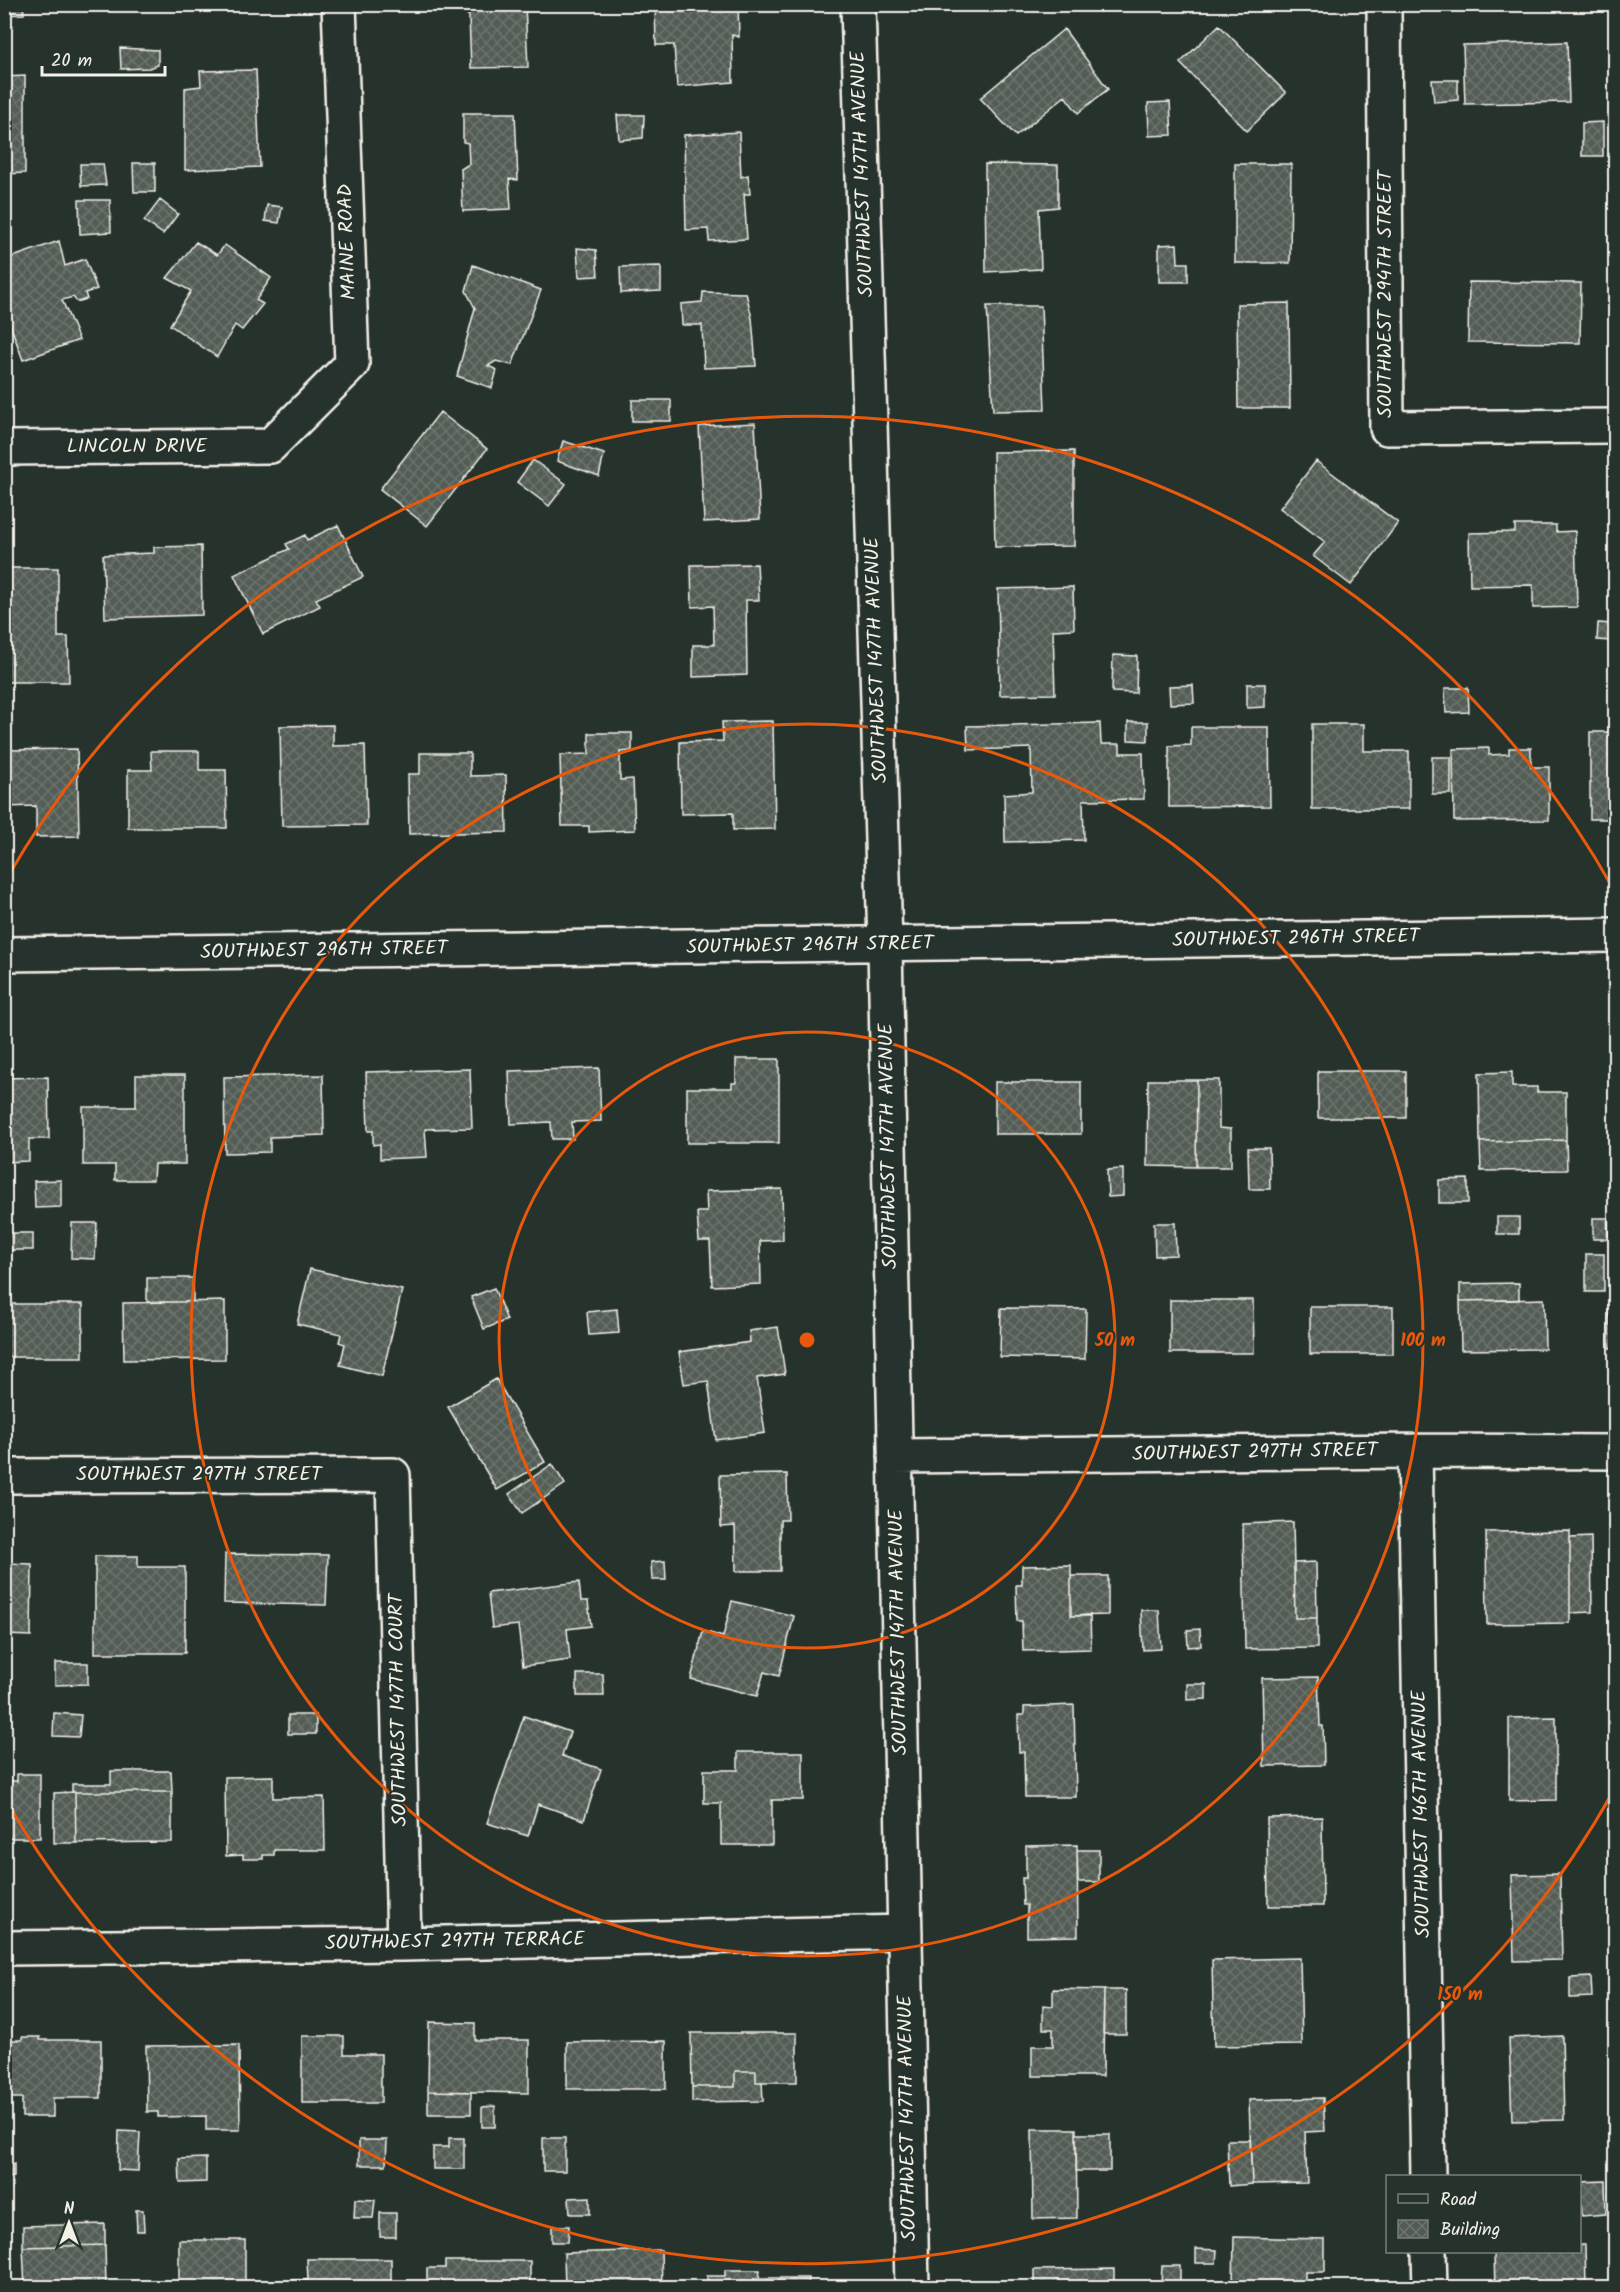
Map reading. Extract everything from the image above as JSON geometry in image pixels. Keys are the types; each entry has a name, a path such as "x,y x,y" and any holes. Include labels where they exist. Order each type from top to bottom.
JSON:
{"street":[{"name":"MAINE ROAD","path":"270,446 352,364 339,4"},
{"name":"SOUTHWEST 147TH AVENUE","path":"858,4 885,945 912,2288"},
{"name":"SOUTHWEST 294TH STREET","path":"1384,4 1387,428 1616,426"},
{"name":"LINCOLN DRIVE","path":"4,448 270,446"},
{"name":"SOUTHWEST 296TH STREET","path":"4,954 1616,935"},
{"name":"SOUTHWEST 297TH STREET","path":"896,1456 1415,1451 1616,1452"},
{"name":"SOUTHWEST 146TH AVENUE","path":"1415,1451 1428,2175"},
{"name":"SOUTHWEST 297TH STREET","path":"4,1476 393,1475"},
{"name":"SOUTHWEST 147TH COURT","path":"393,1475 404,1944"},
{"name":"SOUTHWEST 297TH TERRACE","path":"4,1948 404,1944 905,1932"},
{"path":"1429,2253 1430,2288"}],"building":[{"path":"4,4 23,4 24,14 4,15"},
{"path":"453,4 525,4 528,67 471,68 469,16"},
{"path":"655,4 738,4 739,37 732,35 733,82 677,87 674,45 656,45"},
{"path":"1219,25 1286,93 1247,131 1180,63"},
{"path":"1064,29 1108,89 1078,113 1065,96 1016,136 980,98"},
{"path":"1567,42 1569,102 1465,104 1463,45"},
{"path":"120,48 158,50 158,65 149,68 121,69"},
{"path":"256,70 260,167 185,170 185,88 201,86 200,71"},
{"path":"25,76 25,173 4,174 4,77"},
{"path":"1432,80 1458,80 1458,100 1434,102"},
{"path":"1170,102 1172,135 1149,136 1148,103"},
{"path":"463,113 515,113 518,180 509,179 511,209 463,211 461,169 469,164 468,143 463,142"},
{"path":"617,115 644,115 643,138 619,140"},
{"path":"1603,122 1603,156 1582,156 1582,123"},
{"path":"739,132 741,177 748,175 750,194 744,194 747,239 709,241 708,229 686,230 684,135"},
{"path":"133,163 155,163 155,192 134,192"},
{"path":"80,164 103,164 106,185 81,186"},
{"path":"985,164 1058,165 1058,207 1039,209 1041,269 986,272"},
{"path":"1235,164 1291,164 1290,263 1235,263"},
{"path":"79,200 110,200 111,232 80,234"},
{"path":"160,200 178,214 163,234 144,221"},
{"path":"267,205 282,207 279,223 265,221"},
{"path":"59,241 65,266 85,259 97,289 85,293 87,299 77,302 73,297 62,300 79,340 23,360 7,316 4,317 4,260"},
{"path":"196,242 217,255 225,245 271,278 256,300 263,304 242,330 235,325 217,357 170,325 191,291 167,278"},
{"path":"1177,244 1178,263 1188,263 1188,282 1159,282 1159,245"},
{"path":"577,248 596,250 598,276 579,277"},
{"path":"473,265 541,290 512,365 496,361 488,366 497,370 492,388 457,376 475,308 466,291"},
{"path":"661,266 661,291 621,293 620,267"},
{"path":"1469,282 1581,283 1580,343 1468,342"},
{"path":"703,292 746,293 752,318 756,366 704,368 702,325 682,325 681,304 702,302"},
{"path":"1289,303 1290,408 1238,408 1237,304"},
{"path":"987,306 1041,306 1045,410 993,411"},
{"path":"632,400 671,400 671,421 632,421"},
{"path":"440,412 487,449 427,526 380,489"},
{"path":"755,423 760,519 704,522 699,426"},
{"path":"563,441 604,454 599,476 557,461"},
{"path":"1074,451 1074,546 995,547 993,452"},
{"path":"533,460 566,484 549,506 517,482"},
{"path":"1316,461 1398,523 1351,585 1313,556 1325,542 1280,508"},
{"path":"338,525 363,577 316,599 320,606 263,634 234,575 289,549 286,544 305,535 307,540"},
{"path":"1515,525 1556,525 1556,532 1575,531 1577,607 1533,608 1533,585 1470,586 1469,533 1515,532"},
{"path":"201,546 202,615 105,618 103,555 154,553 154,547"},
{"path":"4,563 9,563 9,568 58,568 58,637 68,637 69,682 4,682"},
{"path":"757,564 759,600 746,600 747,675 693,677 693,645 714,645 713,606 692,607 691,565"},
{"path":"1073,587 1074,629 1053,630 1055,694 1000,695 998,589"},
{"path":"1598,623 1612,624 1611,641 1597,640"},
{"path":"1113,655 1137,656 1136,693 1112,692"},
{"path":"1247,684 1265,684 1265,707 1247,708"},
{"path":"1193,685 1194,703 1170,704 1169,686"},
{"path":"1445,688 1468,688 1469,712 1446,713"},
{"path":"773,721 775,829 733,830 733,813 681,814 680,742 723,741 722,722"},
{"path":"1128,722 1148,722 1148,741 1128,740"},
{"path":"1100,723 1101,744 1120,744 1120,753 1143,753 1144,799 1083,800 1084,840 1005,842 1004,794 1032,792 1031,748 968,750 967,726"},
{"path":"1312,724 1364,724 1364,751 1409,751 1409,809 1312,809"},
{"path":"333,725 333,746 365,745 367,825 282,826 280,726"},
{"path":"1191,727 1269,727 1270,806 1169,807 1169,746 1191,745"},
{"path":"1590,732 1616,732 1616,819 1590,819"},
{"path":"589,733 632,733 632,751 620,752 620,780 633,779 635,830 589,832 589,826 562,826 560,755 589,754"},
{"path":"1489,748 1489,755 1509,754 1509,748 1531,748 1531,767 1549,767 1549,820 1454,821 1453,749"},
{"path":"77,749 79,836 36,837 36,806 4,807 4,750"},
{"path":"151,751 199,751 199,770 226,770 227,828 128,828 128,770 152,770"},
{"path":"420,753 470,753 470,776 506,775 507,832 409,834 408,774 420,774"},
{"path":"1432,757 1451,757 1451,794 1432,794"},
{"path":"736,1059 779,1059 779,1143 687,1143 687,1088 732,1088 732,1083 736,1083"},
{"path":"599,1068 601,1121 572,1122 573,1139 552,1139 551,1122 511,1124 509,1071"},
{"path":"470,1069 472,1128 425,1129 427,1157 380,1159 380,1144 373,1145 373,1131 368,1131 366,1072"},
{"path":"1318,1071 1406,1071 1406,1118 1318,1118"},
{"path":"1512,1072 1512,1087 1537,1087 1537,1092 1566,1092 1566,1140 1480,1142 1479,1073"},
{"path":"136,1075 185,1075 185,1164 154,1164 153,1180 115,1180 115,1165 83,1165 83,1107 136,1107"},
{"path":"323,1075 324,1135 270,1137 270,1152 225,1153 224,1077"},
{"path":"48,1077 49,1139 29,1139 29,1161 4,1162 4,1078"},
{"path":"1148,1080 1197,1080 1196,1167 1147,1166"},
{"path":"1197,1080 1219,1080 1219,1128 1231,1129 1231,1167 1196,1167"},
{"path":"995,1082 1081,1082 1081,1134 995,1134"},
{"path":"1566,1140 1567,1170 1481,1171 1480,1142"},
{"path":"1248,1148 1269,1148 1270,1189 1249,1189"},
{"path":"1123,1169 1123,1196 1108,1197 1107,1170"},
{"path":"1468,1179 1468,1203 1439,1203 1439,1180"},
{"path":"61,1180 61,1207 35,1208 34,1181"},
{"path":"782,1189 783,1240 760,1241 761,1284 712,1286 710,1241 699,1241 697,1212 707,1212 706,1191"},
{"path":"1497,1217 1519,1217 1519,1234 1497,1234"},
{"path":"1593,1218 1608,1218 1608,1239 1593,1239"},
{"path":"72,1223 97,1223 95,1259 71,1258"},
{"path":"1154,1223 1175,1223 1176,1255 1155,1256"},
{"path":"9,1233 33,1233 33,1250 9,1250"},
{"path":"1586,1254 1604,1254 1604,1292 1586,1292"},
{"path":"310,1269 402,1290 382,1376 340,1365 345,1344 339,1342 341,1334 297,1324"},
{"path":"147,1278 193,1278 193,1302 147,1302"},
{"path":"1519,1283 1519,1300 1460,1301 1460,1284"},
{"path":"494,1288 507,1320 484,1329 471,1297"},
{"path":"1609,1296 1616,1296 1616,1348 1609,1348"},
{"path":"1544,1299 1545,1349 1461,1350 1460,1301"},
{"path":"1170,1300 1253,1300 1254,1353 1170,1353"},
{"path":"225,1301 225,1359 124,1360 123,1303"},
{"path":"4,1304 83,1304 83,1357 4,1357"},
{"path":"1310,1307 1393,1307 1393,1354 1310,1354"},
{"path":"1001,1308 1086,1309 1085,1359 1000,1357"},
{"path":"617,1309 619,1333 589,1335 587,1312"},
{"path":"778,1327 785,1374 757,1378 765,1433 716,1440 708,1381 684,1384 679,1352 750,1342 749,1331"},
{"path":"496,1379 545,1462 497,1490 448,1407"},
{"path":"552,1464 565,1484 522,1513 509,1494"},
{"path":"787,1474 788,1520 780,1520 780,1571 736,1571 735,1526 721,1527 720,1475"},
{"path":"1293,1522 1295,1618 1317,1618 1317,1648 1245,1649 1243,1524"},
{"path":"1570,1531 1570,1623 1487,1624 1486,1532"},
{"path":"1591,1537 1592,1612 1570,1613 1570,1538"},
{"path":"225,1554 328,1555 326,1605 224,1603"},
{"path":"95,1556 138,1556 138,1567 185,1567 185,1653 95,1653"},
{"path":"665,1561 666,1580 652,1580 651,1562"},
{"path":"1316,1562 1317,1618 1295,1618 1294,1563"},
{"path":"4,1563 32,1564 31,1636 4,1635"},
{"path":"1071,1565 1071,1616 1090,1615 1091,1649 1023,1651 1022,1621 1017,1621 1016,1585 1022,1585 1022,1566"},
{"path":"1071,1576 1108,1576 1108,1615 1071,1616"},
{"path":"579,1582 581,1601 588,1601 591,1626 567,1629 570,1660 523,1666 518,1625 492,1628 488,1593"},
{"path":"732,1601 794,1616 779,1676 764,1672 757,1696 691,1679 703,1631 723,1637"},
{"path":"1141,1610 1159,1610 1161,1649 1143,1650"},
{"path":"1200,1629 1201,1646 1188,1647 1187,1630"},
{"path":"55,1663 88,1663 88,1684 55,1685"},
{"path":"577,1674 603,1674 604,1696 577,1696"},
{"path":"1318,1677 1324,1765 1264,1766 1262,1678"},
{"path":"1187,1684 1206,1684 1206,1699 1187,1700"},
{"path":"1074,1705 1076,1797 1025,1797 1024,1752 1019,1752 1018,1715 1024,1715 1024,1707"},
{"path":"54,1713 81,1715 79,1737 53,1736"},
{"path":"288,1715 316,1715 316,1734 288,1734"},
{"path":"524,1716 570,1732 562,1756 601,1769 584,1820 538,1804 528,1836 487,1823"},
{"path":"1556,1717 1556,1800 1509,1801 1509,1718"},
{"path":"738,1752 803,1752 803,1800 772,1800 772,1845 721,1845 721,1803 704,1803 704,1770 738,1770"},
{"path":"111,1771 171,1771 172,1792 72,1792 72,1784 111,1784"},
{"path":"17,1774 40,1774 40,1838 4,1838 4,1781 17,1781"},
{"path":"273,1776 273,1798 324,1797 325,1850 274,1850 274,1855 263,1855 263,1859 243,1859 243,1855 226,1856 225,1777"},
{"path":"75,1792 76,1843 54,1843 54,1793"},
{"path":"75,1792 172,1792 172,1842 76,1843"},
{"path":"1322,1817 1323,1906 1268,1906 1267,1818"},
{"path":"1077,1845 1078,1936 1027,1937 1027,1905 1023,1905 1022,1878 1026,1878 1026,1846"},
{"path":"1077,1850 1099,1850 1099,1882 1078,1882"},
{"path":"1560,1874 1562,1960 1514,1961 1512,1875"},
{"path":"1300,1958 1302,2045 1214,2046 1212,1960"},
{"path":"1591,1977 1592,1997 1570,1998 1570,1978"},
{"path":"1053,1989 1104,1990 1103,2076 1032,2076 1032,2046 1053,2046 1053,2029 1043,2029 1043,2005 1053,2006"},
{"path":"1104,1990 1126,1990 1126,2034 1103,2034"},
{"path":"429,2022 475,2023 475,2040 529,2040 529,2093 428,2091"},
{"path":"691,2033 797,2033 797,2082 756,2082 756,2071 735,2071 735,2087 692,2087"},
{"path":"302,2036 344,2036 344,2054 381,2054 381,2103 302,2103"},
{"path":"1562,2036 1564,2120 1512,2121 1509,2038"},
{"path":"22,2037 40,2037 40,2040 101,2040 101,2098 53,2098 53,2117 22,2117 22,2098 4,2098 4,2040 22,2040"},
{"path":"666,2041 666,2089 567,2089 567,2042"},
{"path":"239,2045 240,2130 206,2130 206,2116 158,2117 158,2112 147,2112 146,2046"},
{"path":"735,2071 756,2071 756,2082 762,2082 763,2101 692,2102 692,2087 735,2087"},
{"path":"428,2091 471,2092 471,2114 428,2114"},
{"path":"1323,2098 1325,2131 1305,2132 1307,2183 1252,2184 1249,2100"},
{"path":"495,2106 495,2127 482,2127 482,2107"},
{"path":"1032,2129 1076,2129 1077,2218 1033,2219"},
{"path":"119,2131 140,2132 138,2171 118,2170"},
{"path":"1076,2134 1110,2134 1110,2171 1076,2171"},
{"path":"449,2138 464,2138 464,2169 433,2169 433,2147 449,2147"},
{"path":"543,2138 565,2138 565,2171 543,2171"},
{"path":"359,2140 387,2140 386,2165 359,2165"},
{"path":"1227,2140 1250,2140 1252,2184 1229,2186"},
{"path":"206,2158 206,2182 180,2183 179,2159"},
{"path":"4,2164 14,2164 14,2177 4,2177"},
{"path":"1605,2181 1606,2214 1582,2216 1581,2182"},
{"path":"590,2197 590,2214 570,2214 569,2198"},
{"path":"355,2199 375,2200 373,2218 354,2218"},
{"path":"136,2210 143,2210 144,2231 137,2231"},
{"path":"380,2213 396,2213 396,2237 380,2237"},
{"path":"105,2224 105,2245 23,2247 23,2226"},
{"path":"552,2226 569,2226 568,2242 552,2242"},
{"path":"1234,2237 1325,2239 1325,2272 1305,2272 1305,2288 1233,2288"},
{"path":"179,2240 245,2240 245,2288 179,2288"},
{"path":"105,2245 106,2288 25,2288 23,2247"},
{"path":"1581,2245 1585,2245 1586,2288 1495,2288 1494,2253 1581,2253"},
{"path":"1196,2249 1217,2250 1216,2263 1196,2263"},
{"path":"661,2250 662,2288 565,2288 564,2253"},
{"path":"307,2259 391,2259 391,2288 292,2288 292,2280 308,2280"},
{"path":"445,2261 530,2261 530,2288 427,2288 427,2268 445,2268"},
{"path":"1162,2266 1180,2266 1180,2284 1161,2284"},
{"path":"1114,2269 1114,2288 1034,2288 1034,2270"},
{"path":"725,2270 760,2270 759,2278 754,2278 754,2288 707,2288 707,2276 725,2276"},
{"path":"754,2278 808,2278 808,2288 754,2288"}]}
